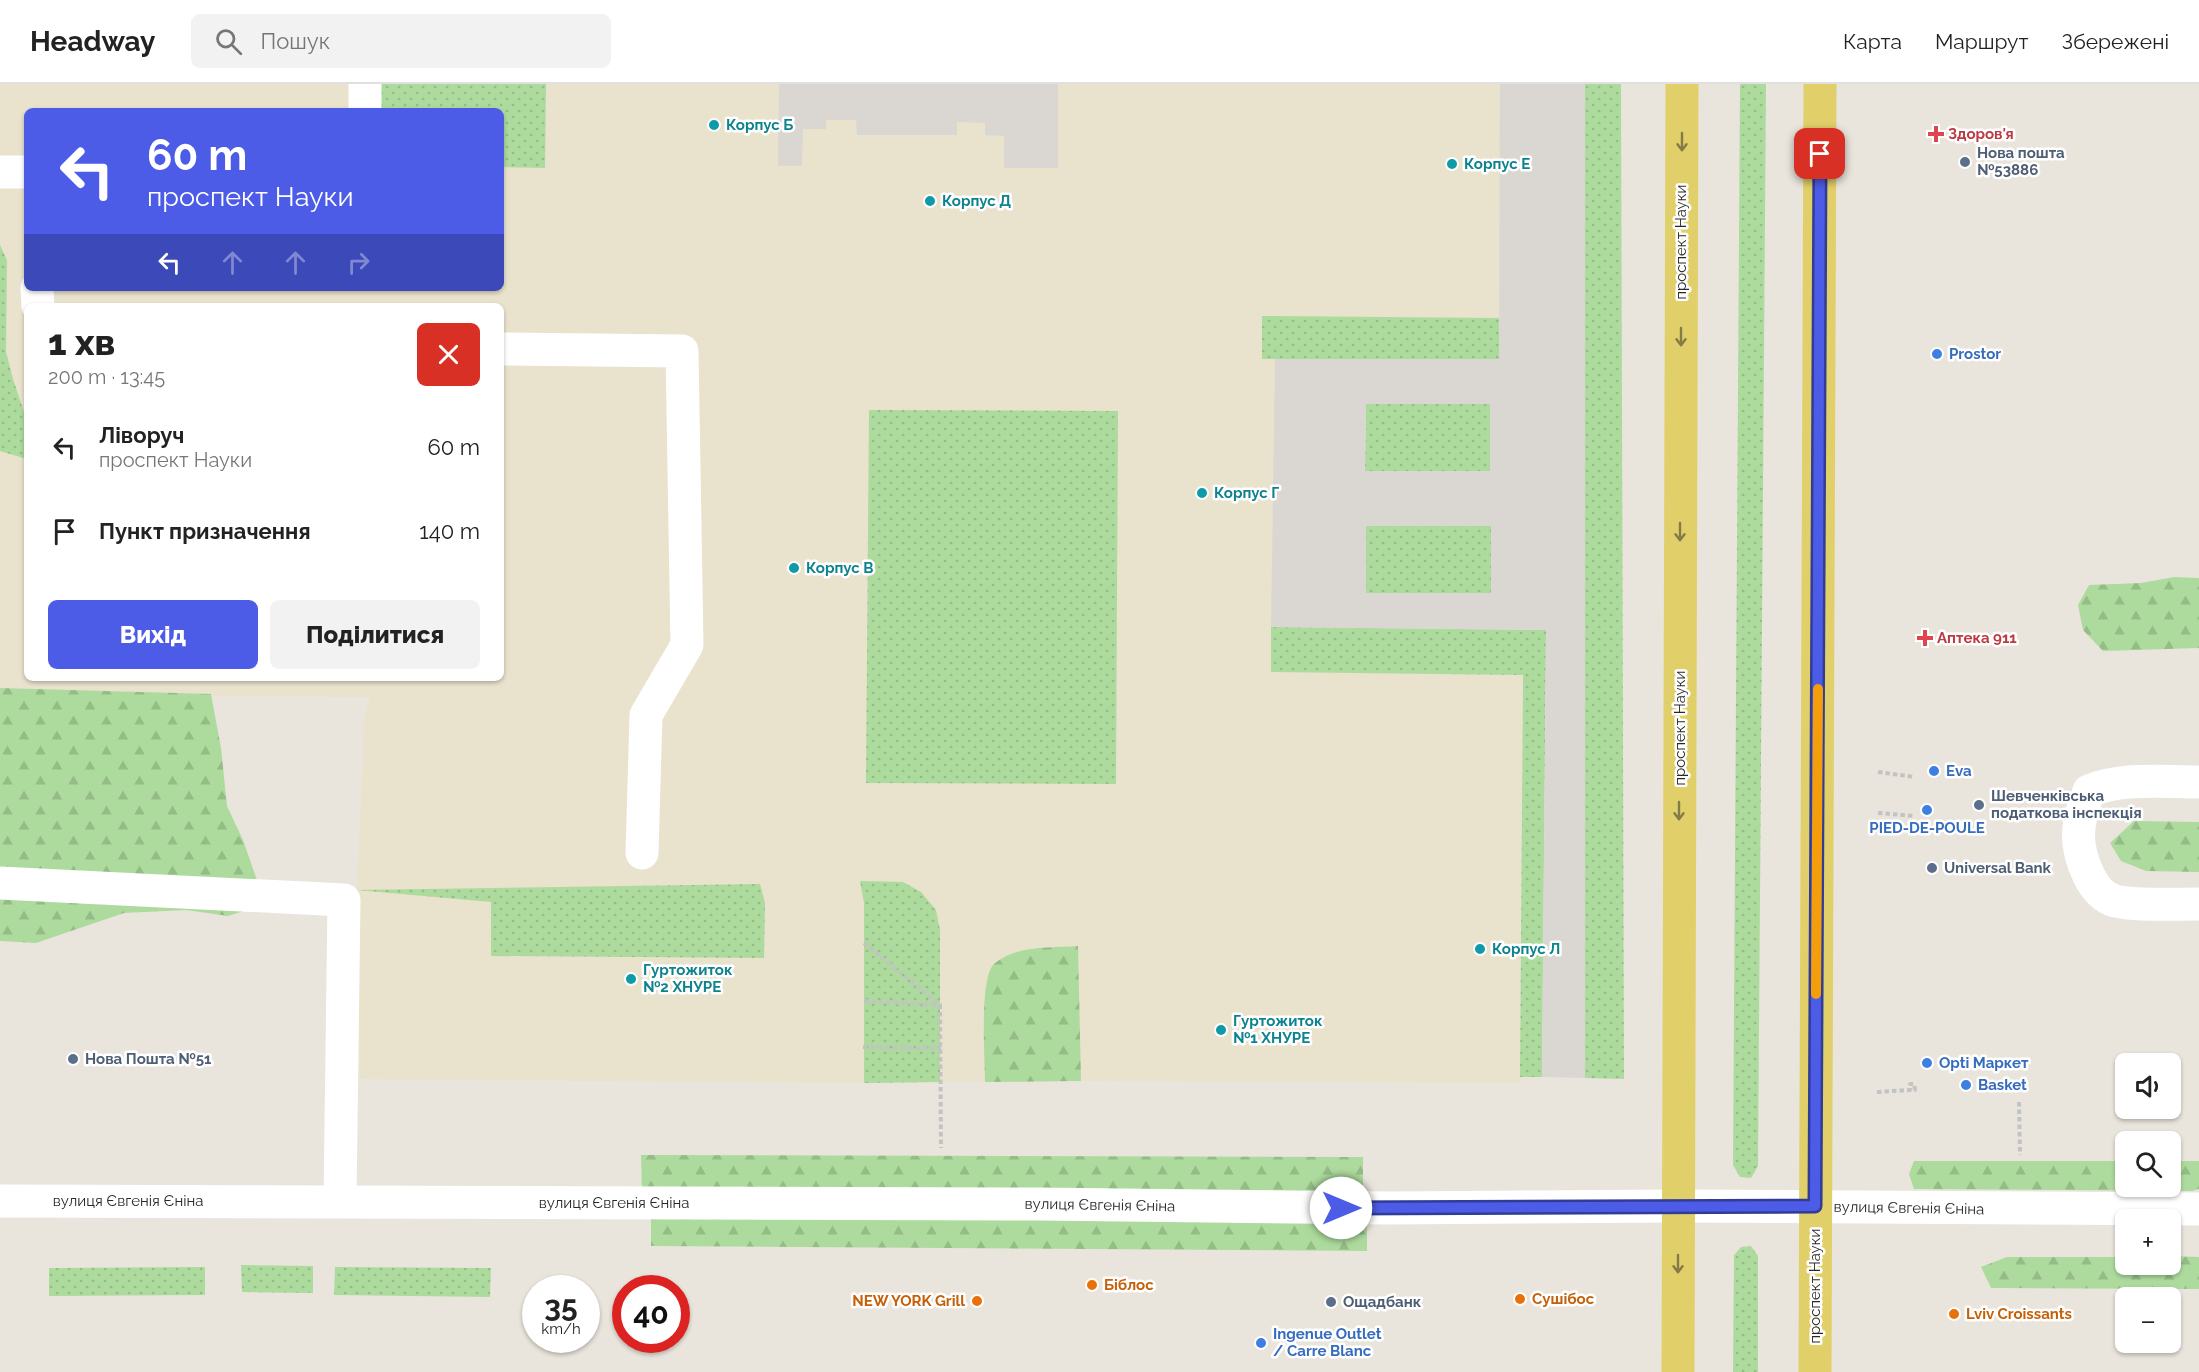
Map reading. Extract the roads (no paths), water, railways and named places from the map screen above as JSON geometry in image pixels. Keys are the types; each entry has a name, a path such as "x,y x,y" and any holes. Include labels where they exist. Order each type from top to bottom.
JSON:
{"main road":[{"name":"проспект Науки","path":"1678,1372 1682,84"},
{"name":"проспект Науки","path":"1815,1372 1820,84"}],"street":[{"path":"365,84 365,108"},
{"path":"0,172 24,172"},
{"path":"504,349 682,351 687,645 646,715 642,853"},
{"path":"2199,782 2142,781 2104,785 2089,791 2082,808 2078,840 2081,860 2095,889 2114,900 2158,904 2199,904"},
{"path":"0,883 344,900 340,1201"},
{"name":"вулиця Євгенія Єніна","path":"0,1201 1038,1204 1388,1208 1815,1206 2199,1209"}],"place":[{"name":"Корпус Б","path":"714,125"},
{"name":"Здоров'я","path":"1936,134"},
{"name":"Нова пошта №53886","path":"1965,162"},
{"name":"Корпус E","path":"1452,164"},
{"name":"Корпус Д","path":"930,201"},
{"name":"Prostor","path":"1937,354"},
{"name":"Корпус Г","path":"1202,493"},
{"name":"Корпус В","path":"794,568"},
{"name":"Аптека 911","path":"1925,638"},
{"name":"Eva","path":"1934,771"},
{"name":"Шевченківська податкова інспекція","path":"1979,805"},
{"name":"PIED-DE-POULE","path":"1927,810"},
{"name":"Universal Bank","path":"1932,868"},
{"name":"Корпус Л","path":"1480,949"},
{"name":"Гуртожиток №2 ХНУРЕ","path":"631,979"},
{"name":"Гуртожиток №1 ХНУРЕ","path":"1221,1030"},
{"name":"Нова Пошта №51","path":"73,1059"},
{"name":"Opti Маркет","path":"1927,1063"},
{"name":"Basket","path":"1966,1085"},
{"name":"Біблос","path":"1092,1285"},
{"name":"Сушібос","path":"1520,1299"},
{"name":"NEW YORK Grill","path":"977,1301"},
{"name":"Ощадбанк","path":"1331,1302"},
{"name":"Lviv Croissants","path":"1954,1314"},
{"name":"Ingenue Outlet / Carre Blanc","path":"1261,1343"}]}
